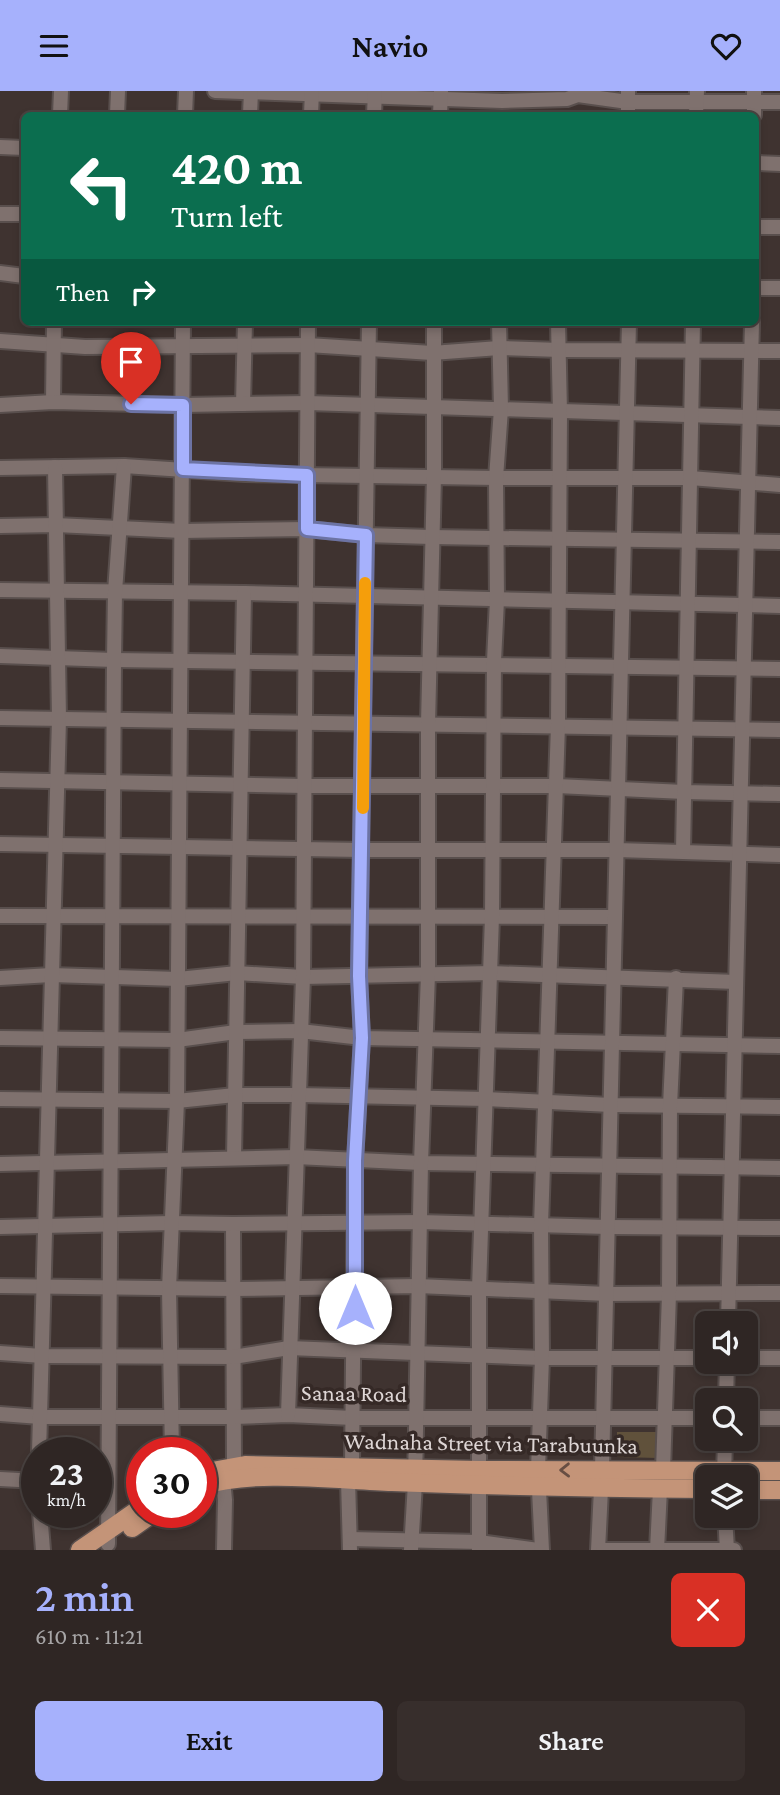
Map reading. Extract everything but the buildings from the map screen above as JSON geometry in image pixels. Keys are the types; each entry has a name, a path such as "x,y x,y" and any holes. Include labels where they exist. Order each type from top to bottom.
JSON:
{"main road":[{"name":"Wadnaha Street via Tarabuunka","path":"539,1478 603,1469 695,1472"},
{"name":"Wadnaha Street via Tarabuunka","path":"758,1472 780,1471"},
{"path":"217,1473 284,1477 350,1473 539,1478 602,1488 695,1489"},
{"path":"217,1479 229,1473"},
{"path":"758,1490 780,1490"},
{"path":"105,1542 126,1522"},
{"path":"80,1550 105,1542 128,1528"}],"street":[{"path":"60,112 61,91"},
{"path":"117,112 118,91"},
{"path":"185,112 186,91"},
{"path":"215,91 441,95 501,102 578,95 628,103 780,103"},
{"path":"250,112 251,92"},
{"path":"311,112 312,92"},
{"path":"374,112 375,94"},
{"path":"0,147 21,148"},
{"path":"759,163 780,164"},
{"path":"0,213 21,214"},
{"path":"759,227 780,227"},
{"path":"0,273 21,276"},
{"path":"759,288 780,288"},
{"path":"52,402 54,326"},
{"path":"171,1437 169,1289 177,1101 183,326"},
{"path":"243,404 245,326"},
{"path":"288,1415 303,977 308,326"},
{"path":"369,326 359,976 362,1038 355,1161 355,1351 350,1545 479,1546 540,1550 541,1226 558,726 558,326"},
{"path":"411,1546 415,1475 423,1097 427,1039 434,326"},
{"path":"479,1546 479,1288 491,973 497,600 496,478 501,409 499,326"},
{"path":"629,326 601,1550 734,1550"},
{"path":"683,851 693,326"},
{"path":"729,1311 752,326"},
{"path":"0,341 85,347 308,345 434,353 499,348 780,351"},
{"path":"0,405 52,402 183,405 308,403 780,418"},
{"path":"105,1542 110,1357 115,592 124,466"},
{"path":"0,468 124,466 307,475 690,478 780,485"},
{"path":"39,1437 58,719 55,467"},
{"path":"0,526 56,525 182,531 307,529 366,535 431,537 780,542"},
{"path":"0,590 780,606"},
{"path":"234,1158 243,593"},
{"path":"0,656 780,669"},
{"path":"0,718 780,730"},
{"path":"0,780 56,779 114,783 304,786 557,786 780,794"},
{"path":"0,844 362,850 493,848 780,855"},
{"path":"0,916 615,917"},
{"path":"0,978 51,975 178,979 237,972 303,977 491,973 736,982"},
{"path":"663,1470 669,1294 670,1106 676,978"},
{"path":"0,1038 177,1040 236,1032 300,1031 362,1038 780,1046"},
{"path":"0,1099 177,1101 235,1095 299,1095 611,1105 780,1107"},
{"path":"0,1164 175,1162 296,1157 421,1163 780,1168"},
{"path":"0,1227 171,1223 482,1222 541,1226 780,1228"},
{"path":"224,1550 225,1500 234,1417 233,1224"},
{"path":"0,1286 169,1289 418,1286 607,1294 780,1293"},
{"path":"0,1353 42,1356 233,1357 289,1348 542,1357 695,1358"},
{"path":"758,1358 780,1358"},
{"name":"Sanaa Road","path":"0,1414 40,1417 288,1415 695,1418"},
{"path":"758,1418 780,1418"},
{"path":"0,1479 21,1480"},
{"path":"657,1549 660,1489"},
{"path":"40,1528 40,1544 43,1550"},
{"path":"726,1528 727,1550"}],"shaded area":[{"path":"617,1432 658,1432 658,1458 617,1457"}],"slow traffic":[{"path":"363,808 365,583"}],"route":[{"path":"131,404 183,405 183,469 307,475 307,529 366,535 359,976 362,1038 355,1161 355,1308"}]}
